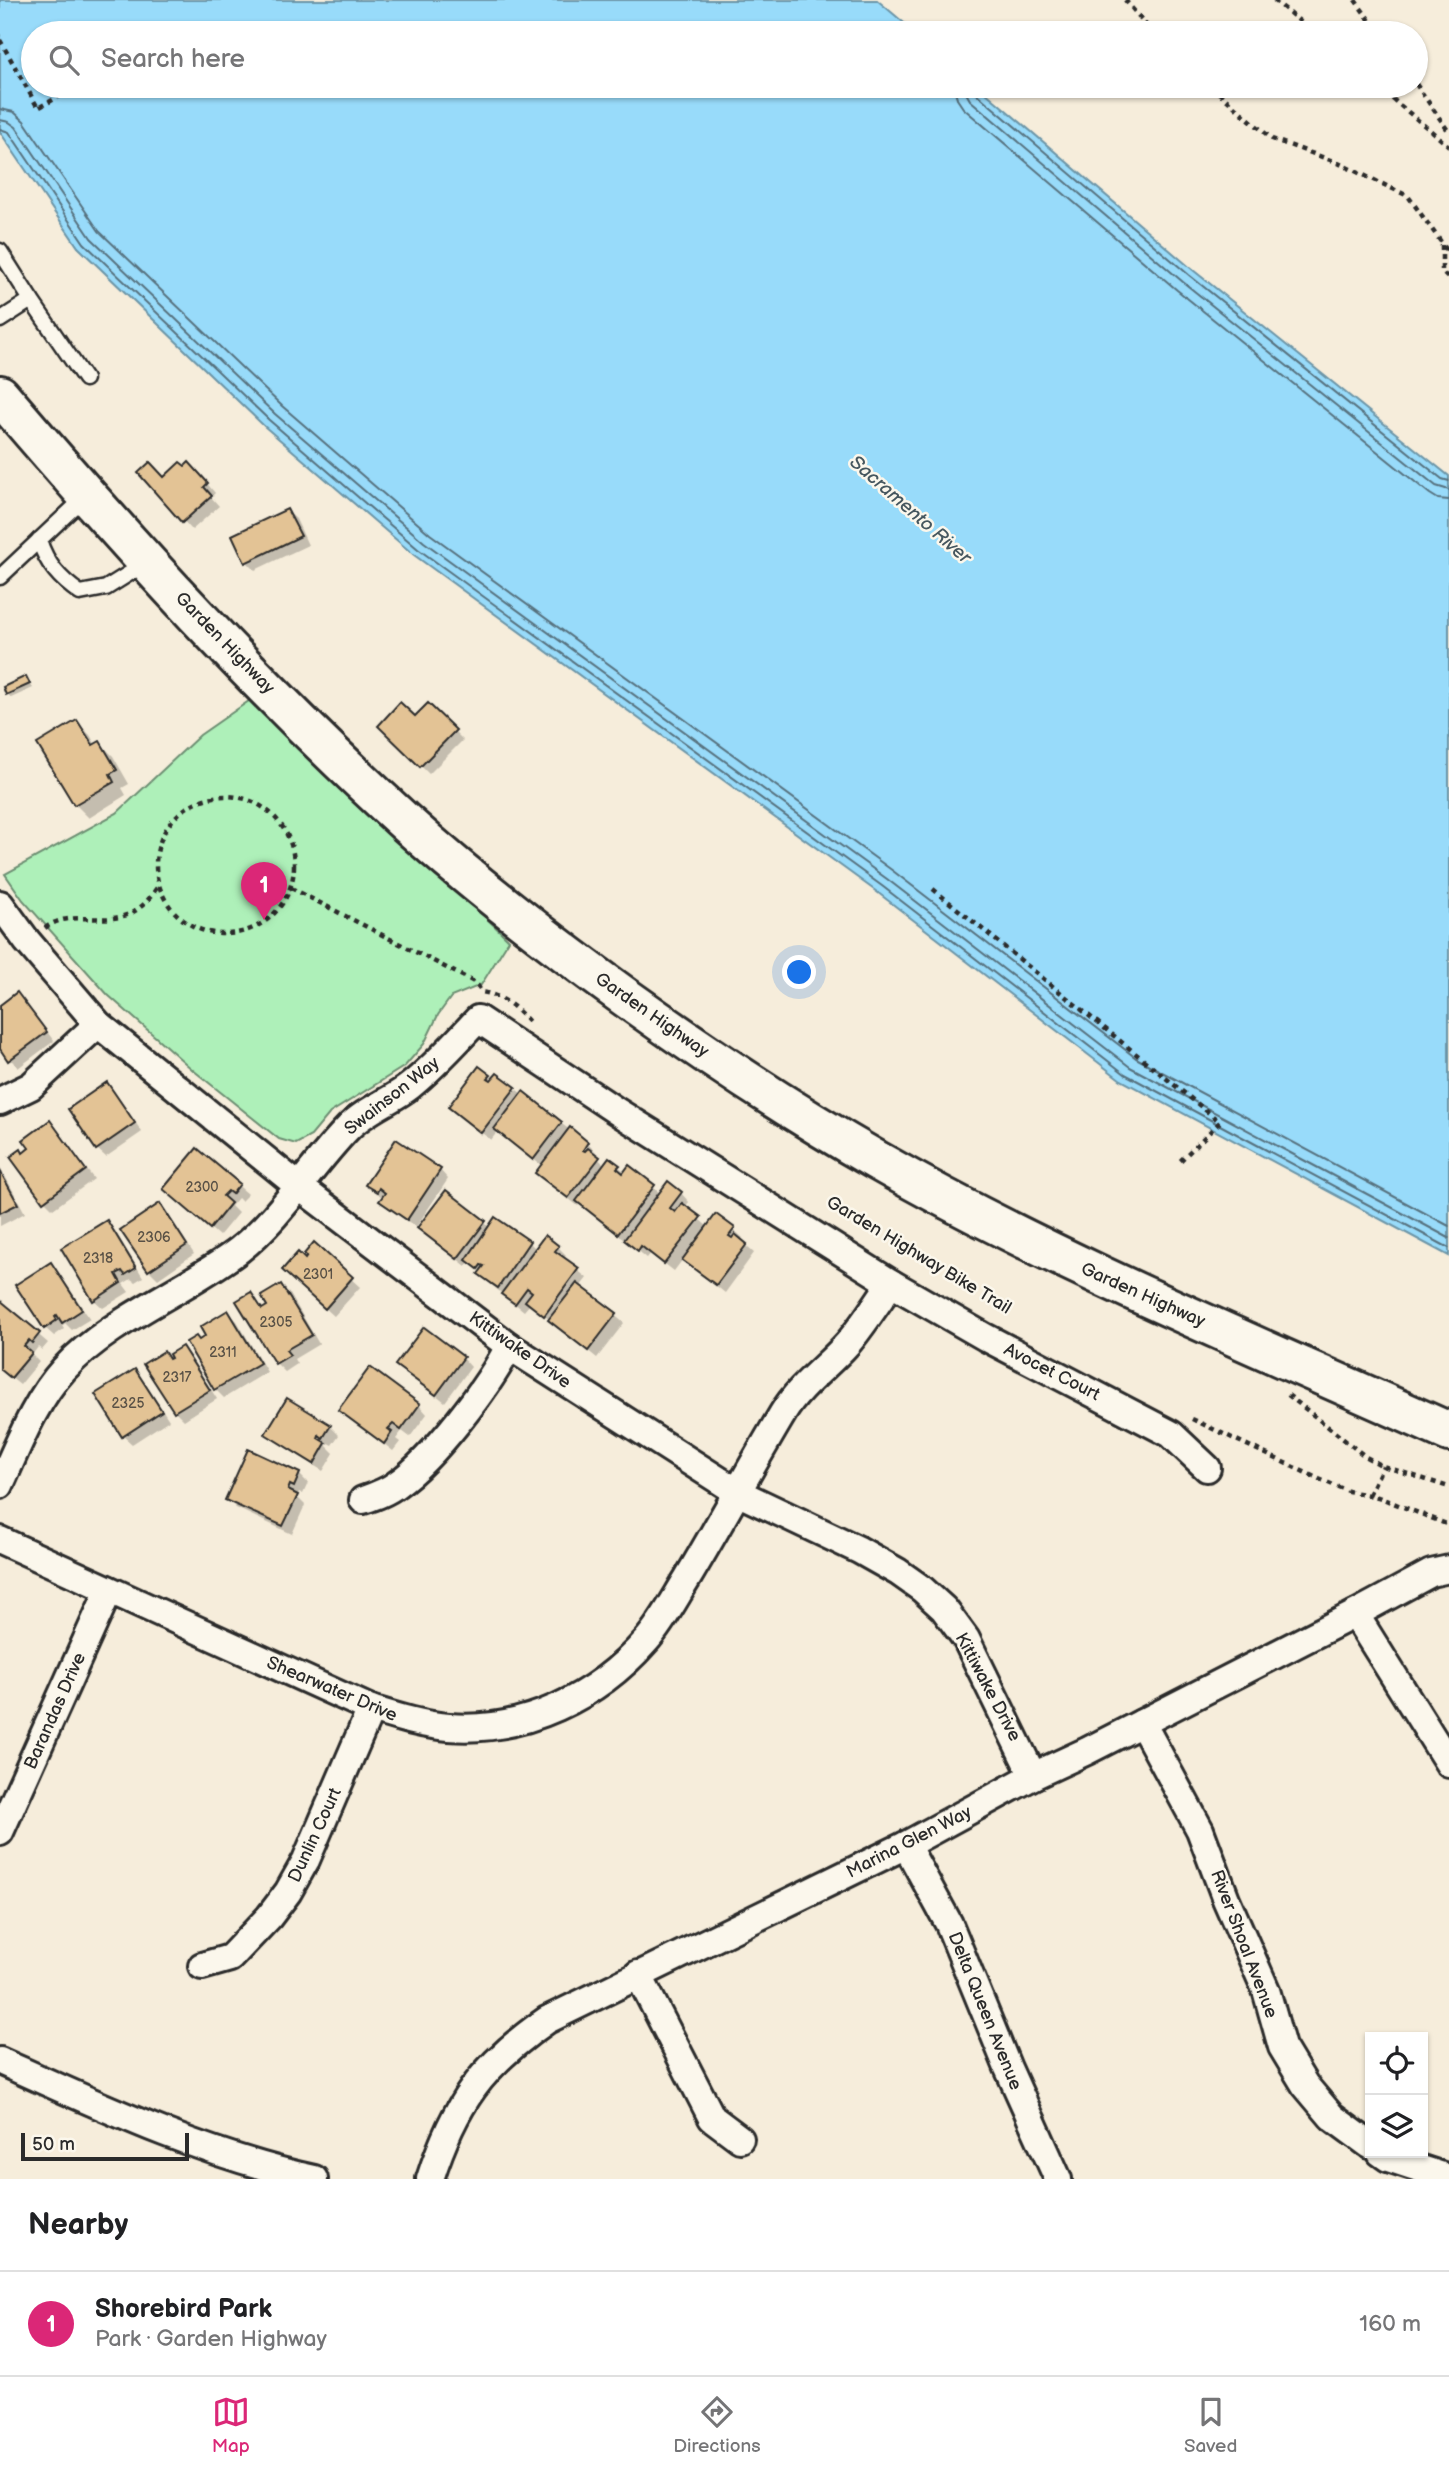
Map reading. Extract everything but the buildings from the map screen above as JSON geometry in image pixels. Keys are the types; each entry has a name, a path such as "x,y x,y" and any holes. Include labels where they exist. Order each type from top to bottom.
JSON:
{"main road":[{"name":"Garden Highway","path":"0,395 86,496 147,562 318,739 408,824 566,955 738,1075 873,1158 1043,1249 1449,1432"}],"street":[{"name":"Kittiwake Drive","path":"0,904 27,941 98,1024 297,1185 509,1346 739,1493 869,1555 898,1572 929,1596 944,1609 965,1639 1033,1776"},
{"name":"Swainson Way","path":"0,1485 41,1399 63,1370 90,1345 239,1249 283,1209 297,1185 350,1125 408,1087 436,1063 478,1019 618,1112 891,1283"},
{"path":"0,1101 31,1086 98,1024"},
{"name":"Avocet Court","path":"891,1283 985,1337 1171,1434 1207,1468"},
{"name":"Shearwater Drive","path":"0,1540 371,1709 409,1721 450,1727 486,1727 523,1721 565,1705 601,1684 623,1666 648,1639 739,1493 784,1411 810,1380 847,1344 891,1283"},
{"path":"363,1500 398,1484 418,1466 451,1430 491,1378 509,1346"},
{"name":"Marina Glen Way","path":"429,2179 453,2118 469,2092 516,2042 547,2020 906,1845 1033,1776 1142,1723 1431,1573 1449,1569"},
{"name":"Barandas Drive","path":"0,1832 109,1590"},
{"path":"1355,1614 1449,1765"},
{"name":"Dunlin Court","path":"202,1966 230,1958 269,1917 288,1892 306,1860 371,1709"},
{"name":"River Shoal Avenue","path":"1142,1723 1200,1830 1226,1899 1266,1990 1282,2047 1305,2085 1332,2117 1365,2141"},
{"name":"Delta Queen Avenue","path":"906,1845 949,1924 1053,2177"},
{"path":"638,1974 712,2118 740,2140"},
{"path":"0,2061 191,2144 314,2179"},
{"path":"1388,2158 1449,2178"}],"lane":[{"path":"0,251 85,379"},
{"path":"0,320 31,300"},
{"path":"0,577 86,496"},
{"path":"38,540 60,579 80,593 106,588 147,562"}],"path":[{"path":"1125,0 1143,21"},
{"path":"1275,0 1300,21"},
{"path":"1355,0 1370,21"},
{"path":"0,40 21,78"},
{"path":"32,98 38,108 56,98"},
{"path":"1225,98 1272,139 1336,162 1408,196 1449,253"},
{"path":"1391,98 1449,146"},
{"path":"1426,98 1449,132"},
{"path":"1442,242 1441,272 1449,279"},
{"path":"227,795 245,798 275,817 286,831 293,848 295,864 291,888 281,907 258,927 228,934 198,929 184,921 173,910 159,885 156,863 159,845 166,828 178,814 192,804 209,797 227,795"},
{"path":"27,941 61,919 118,919 145,903 159,885"},
{"path":"291,888 475,983 482,992 514,1005 537,1031"},
{"path":"933,889 1220,1122 1177,1164"},
{"path":"1278,1387 1366,1457 1382,1466 1449,1487"},
{"path":"1183,1415 1348,1491 1369,1495 1449,1525"},
{"path":"1369,1495 1382,1466"}],"green space":[{"path":"256,696 509,940 481,985 451,997 438,1015 424,1044 405,1066 330,1113 311,1136 296,1144 279,1139 193,1070 108,995 23,900 5,874 117,813 200,735"}],"water":[{"name":"Sacramento River","path":"0,0 877,0 902,21 21,21 21,98 992,98 1193,270 1449,476 1449,1256 1121,1080 877,892 414,555 264,426 78,247 0,132"}],"place":[{"name":"Shorebird Park","path":"264,920"}]}
